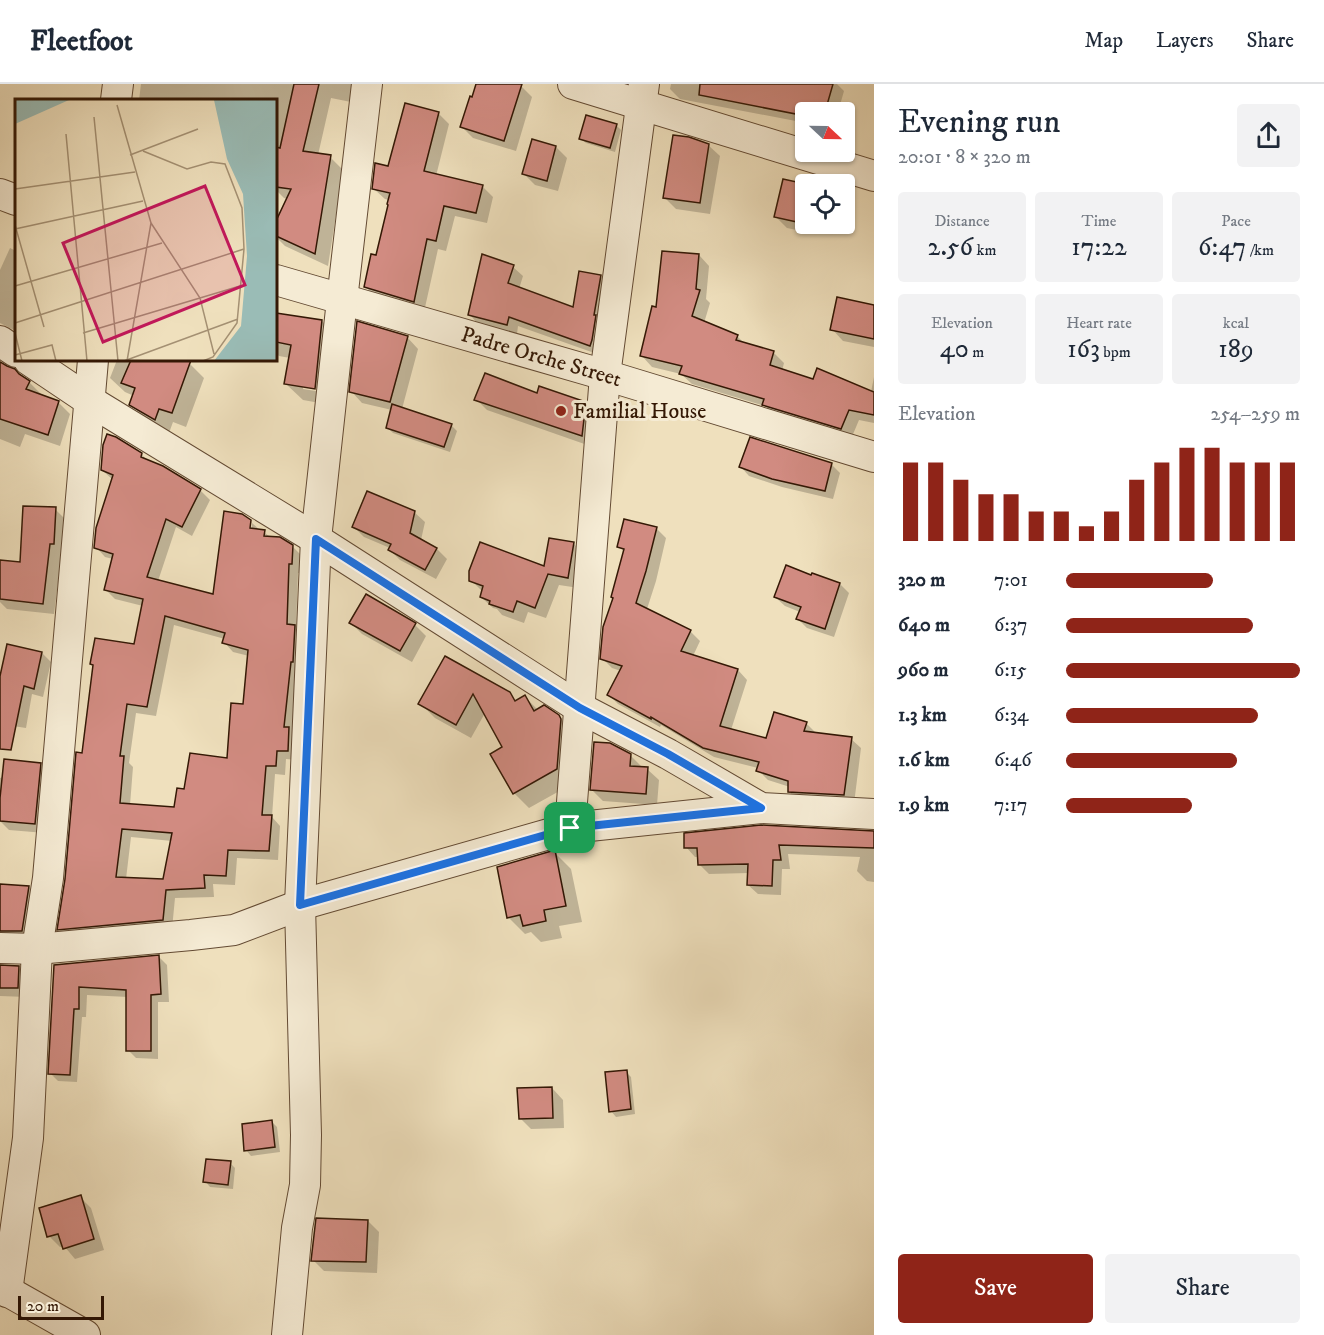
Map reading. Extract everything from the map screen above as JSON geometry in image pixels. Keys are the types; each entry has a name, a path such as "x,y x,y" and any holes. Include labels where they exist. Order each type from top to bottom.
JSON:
{"street":[{"path":"116,99 118,84"},
{"path":"287,1335 297,1228 305,1185 306,1135 300,905 316,539 367,84"},
{"path":"573,84 643,95 874,176"},
{"path":"570,828 605,375 643,95"},
{"path":"0,194 15,200"},
{"name":"Padre Orche Street","path":"278,281 605,375 874,457"},
{"path":"0,341 15,351"},
{"path":"32,362 90,401 316,539 580,708 668,754 761,808"},
{"path":"85,1335 4,1289 28,1138 37,949 48,878 93,362"},
{"path":"0,948 37,949 234,930 300,905 570,828 761,808 874,814"}],"building":[{"path":"294,84 319,84 303,151 331,155 315,254 278,237 278,217 291,189 278,187 278,148 280,148"},
{"path":"476,84 522,84 504,141 460,127"},
{"path":"700,84 833,84 828,102 795,102 795,114 699,95"},
{"path":"405,103 439,112 424,171 483,185 476,213 444,206 436,241 427,239 414,302 364,287 371,254 376,255 390,193 372,189 375,163 388,166"},
{"path":"586,115 617,124 610,148 579,139"},
{"path":"673,135 689,137 709,144 700,203 663,198"},
{"path":"532,139 556,146 547,181 522,174"},
{"path":"783,179 795,182 795,222 774,217"},
{"path":"662,251 699,254 696,289 700,290 692,316 738,335 736,340 774,351 770,365 813,379 817,368 874,392 874,415 849,410 841,429 762,405 764,399 679,374 682,366 640,356 652,306 656,307"},
{"path":"482,254 514,265 508,283 573,307 579,271 601,275 590,346 509,317 507,325 468,315"},
{"path":"837,297 874,305 874,339 830,330"},
{"path":"278,313 322,320 315,389 284,384 291,345 278,342"},
{"path":"357,321 408,336 390,402 349,392"},
{"path":"0,362 15,369 30,381 26,389 59,401 48,435 0,419"},
{"path":"130,362 190,362 172,413 159,409 155,420 129,405 135,388 121,383"},
{"path":"485,373 537,393 539,386 586,402 582,436 474,400"},
{"path":"392,404 452,424 444,447 386,428"},
{"path":"107,434 116,437 142,453 141,457 163,466 201,489 182,527 166,519 147,577 213,594 224,511 242,514 251,520 250,528 265,530 264,536 280,537 293,545 292,564 289,564 287,624 295,625 293,662 291,662 284,727 289,727 288,751 277,751 276,766 266,766 262,815 272,815 269,851 228,850 226,876 204,875 205,888 166,890 163,920 57,930 65,879 76,752 82,753 93,665 90,664 95,638 134,644 143,599 104,590 113,554 94,548 96,528 113,475 101,470 103,445","holes":["165,616 225,633 222,643 248,650 243,704 231,703 227,758 190,753 184,789 177,788 174,807 120,803 124,756 120,756 127,704 147,707","122,829 172,833 163,879 116,877"]},
{"path":"750,437 832,463 825,491 772,479 739,467"},
{"path":"367,491 415,511 410,533 437,548 425,570 388,550 391,544 352,527"},
{"path":"23,506 56,507 54,544 50,544 43,604 0,599 0,560 20,562"},
{"path":"624,519 657,527 636,603 691,630 681,651 738,669 720,726 766,738 774,712 807,722 804,731 852,737 844,795 788,792 788,781 756,771 759,762 703,748 651,717 651,719 607,695 622,666 600,659 603,627 613,598 611,597 624,549 617,547"},
{"path":"549,538 574,542 568,578 548,574 535,608 517,601 513,612 489,604 490,601 480,597 483,586 469,581 469,571 480,542 544,566"},
{"path":"786,565 840,583 825,629 796,619 801,607 774,597"},
{"path":"366,594 416,623 400,651 349,623"},
{"path":"7,644 42,652 34,689 24,686 11,750 0,749 0,676"},
{"path":"445,656 510,692 515,701 525,695 534,711 544,705 559,715 561,719 557,769 513,794 490,754 502,747 473,694 456,725 418,704"},
{"path":"594,742 610,743 631,754 630,766 648,767 646,794 590,790"},
{"path":"4,759 41,763 35,824 0,821"},
{"path":"761,825 874,831 874,848 779,845 781,860 773,860 772,886 747,885 748,864 698,865 697,848 684,848 684,833"},
{"path":"555,850 566,906 544,910 546,921 523,926 520,915 507,918 497,867"},
{"path":"0,884 29,886 22,931 0,931"},
{"path":"159,955 161,994 151,995 151,1051 126,1051 126,990 79,987 79,1009 74,1009 70,1075 48,1074 54,965"},
{"path":"0,965 19,966 18,988 0,988"},
{"path":"627,1070 631,1109 609,1112 605,1072"},
{"path":"552,1087 553,1118 519,1119 517,1088"},
{"path":"272,1120 275,1147 244,1151 242,1124"},
{"path":"206,1159 231,1161 228,1185 203,1182"},
{"path":"81,1195 94,1239 63,1249 58,1234 47,1237 39,1208"},
{"path":"316,1218 368,1220 366,1262 311,1261"}],"place":[{"name":"Familial House","path":"561,411"}],"route":[{"path":"316,539 580,708 668,754 761,808 570,828 300,905 316,539"}]}
